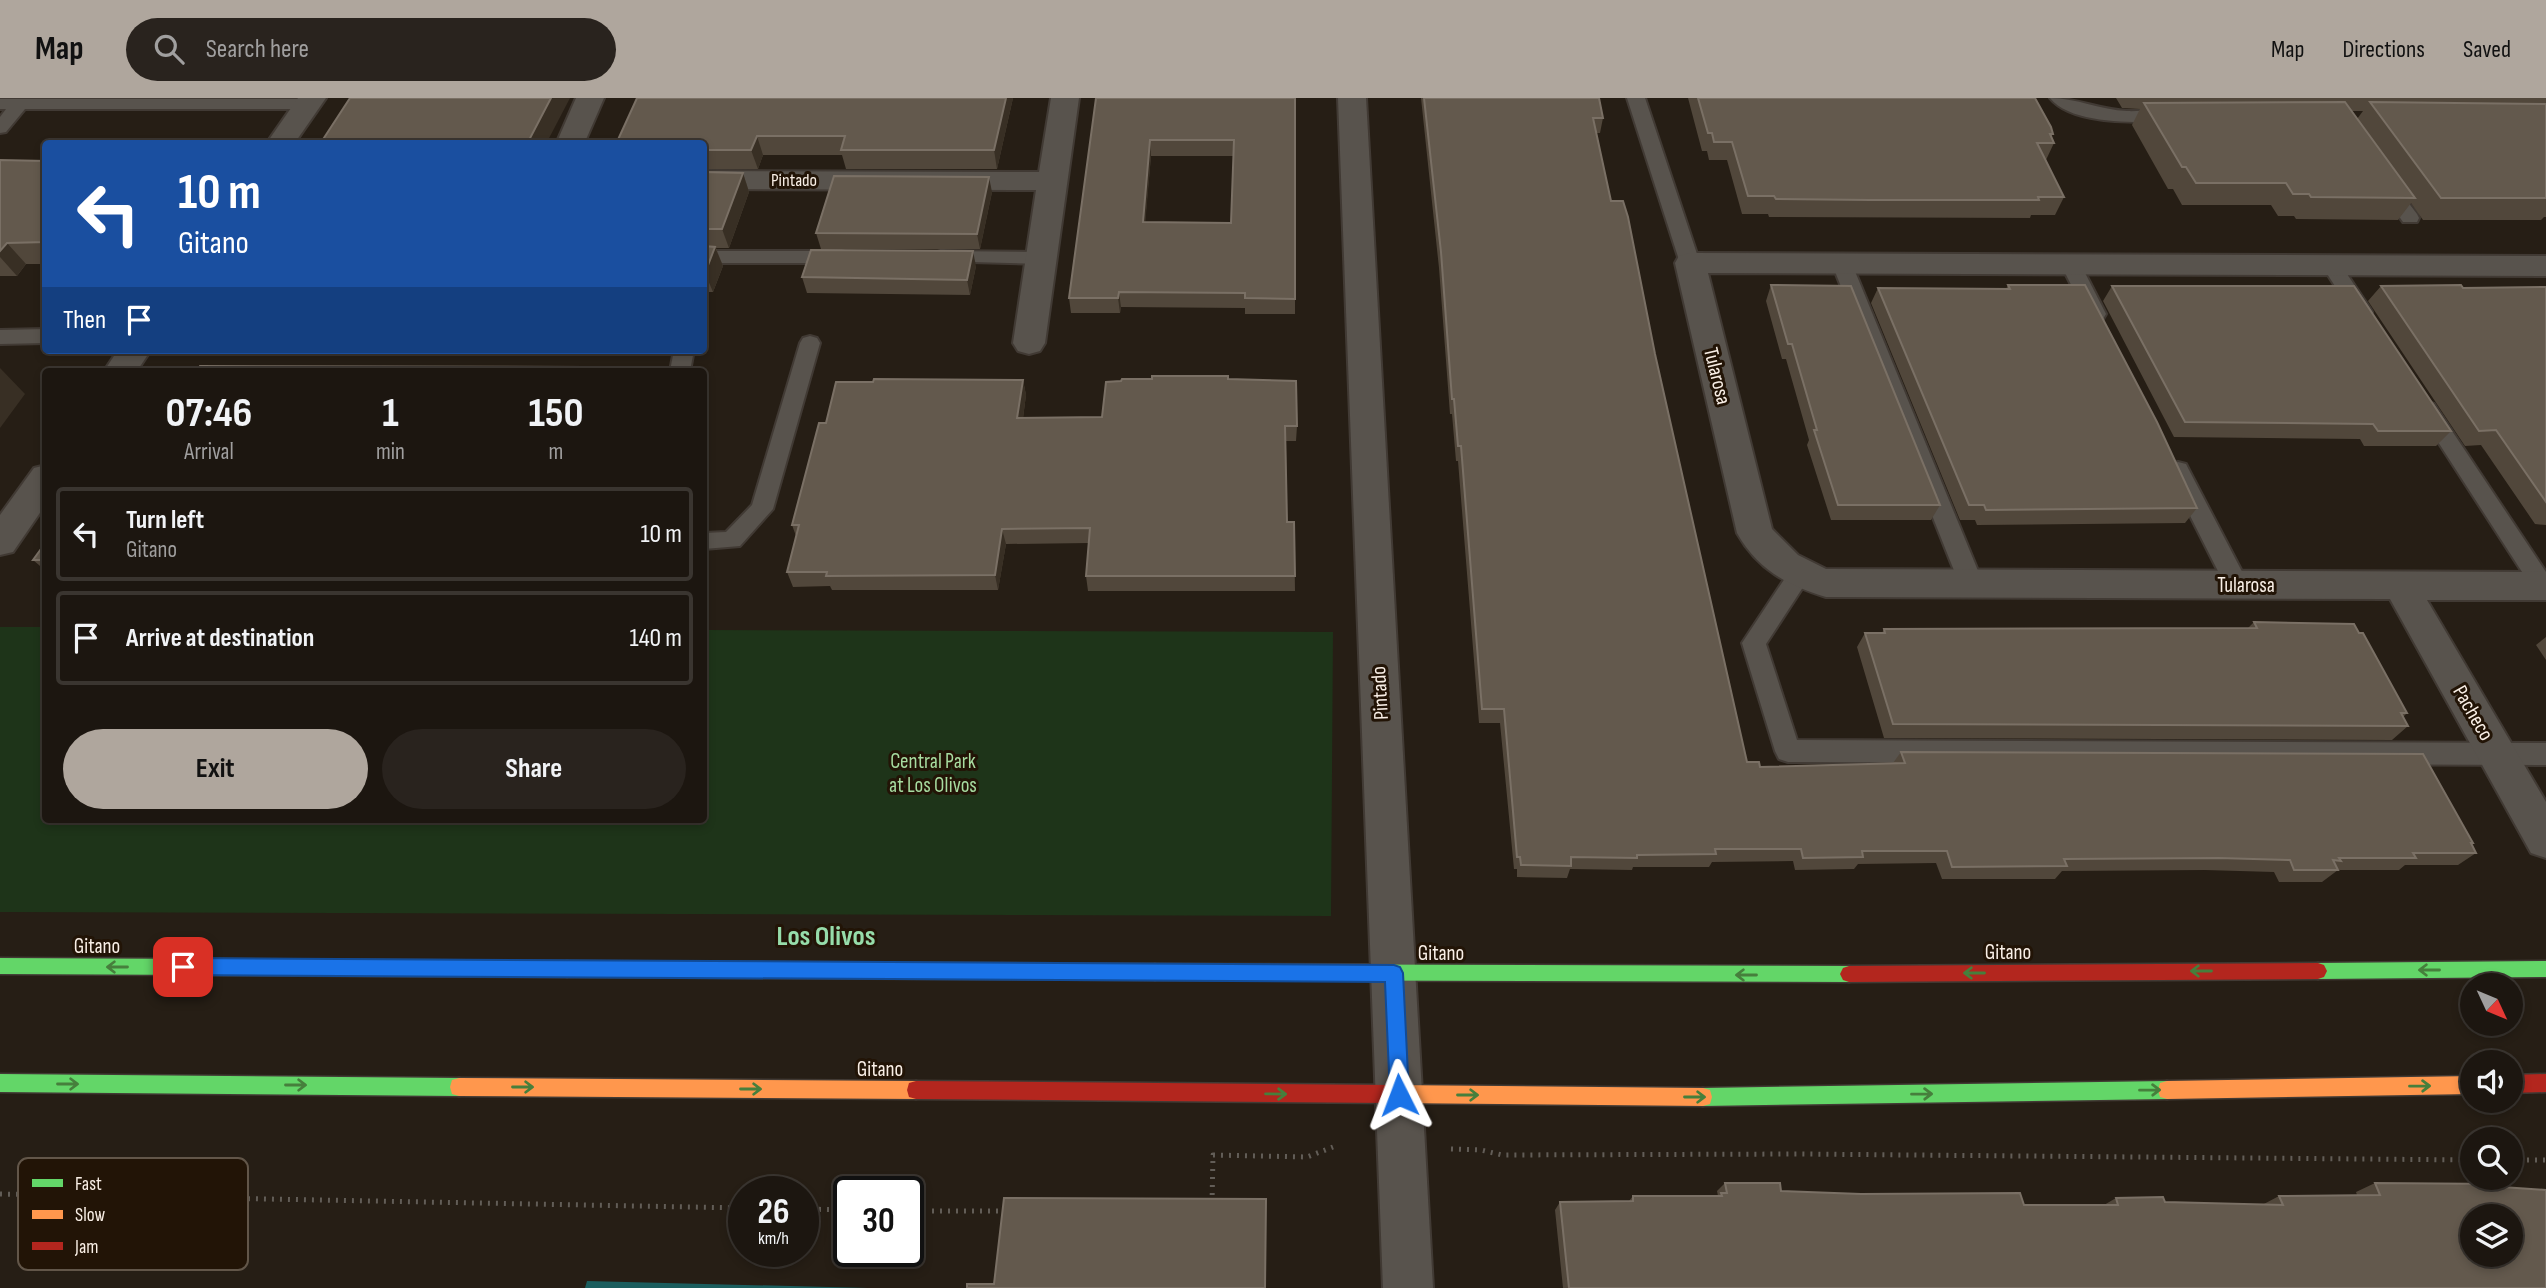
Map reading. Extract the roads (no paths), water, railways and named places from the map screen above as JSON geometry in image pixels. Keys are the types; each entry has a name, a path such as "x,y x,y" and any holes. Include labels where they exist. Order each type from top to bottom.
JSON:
{"street":[{"path":"572,140 590,98"},
{"path":"1029,343 1065,98"},
{"name":"Pintado","path":"1352,98 1408,1288"},
{"path":"283,140 310,101"},
{"name":"Pintado","path":"707,180 1052,180"},
{"path":"1690,263 2546,267"},
{"name":"Tularosa","path":"1690,263 1755,533 1774,559 1799,575 1826,583 2545,586"},
{"path":"0,542 42,483"},
{"name":"Pacheco","path":"2400,585 2546,840"},
{"name":"Gitano","path":"0,966 1738,975 2546,969"},
{"name":"Gitano","path":"0,1083 1726,1097 2460,1085"},
{"path":"2523,1084 2546,1083"}],"lane":[{"path":"1636,98 1690,263"},
{"path":"2059,98 2094,111 2131,117 2186,117"},
{"path":"0,104 310,101"},
{"path":"0,128 20,104"},
{"path":"2377,173 2410,218"},
{"path":"707,257 866,257"},
{"path":"920,257 1041,258"},
{"path":"1842,264 1971,583"},
{"path":"2071,265 2103,326"},
{"path":"2332,266 2377,334"},
{"path":"0,337 42,337"},
{"path":"707,541 732,540 762,509 810,343"},
{"path":"2415,391 2545,586"},
{"path":"2167,449 2237,585"},
{"path":"1799,575 1754,643 1788,751 2546,754"}],"water":[{"path":"587,1281 868,1288 585,1288"}],"district":[{"name":"Los Olivos","path":"826,936"}],"park label":[{"name":"Central Park at Los Olivos","path":"933,773"}]}
